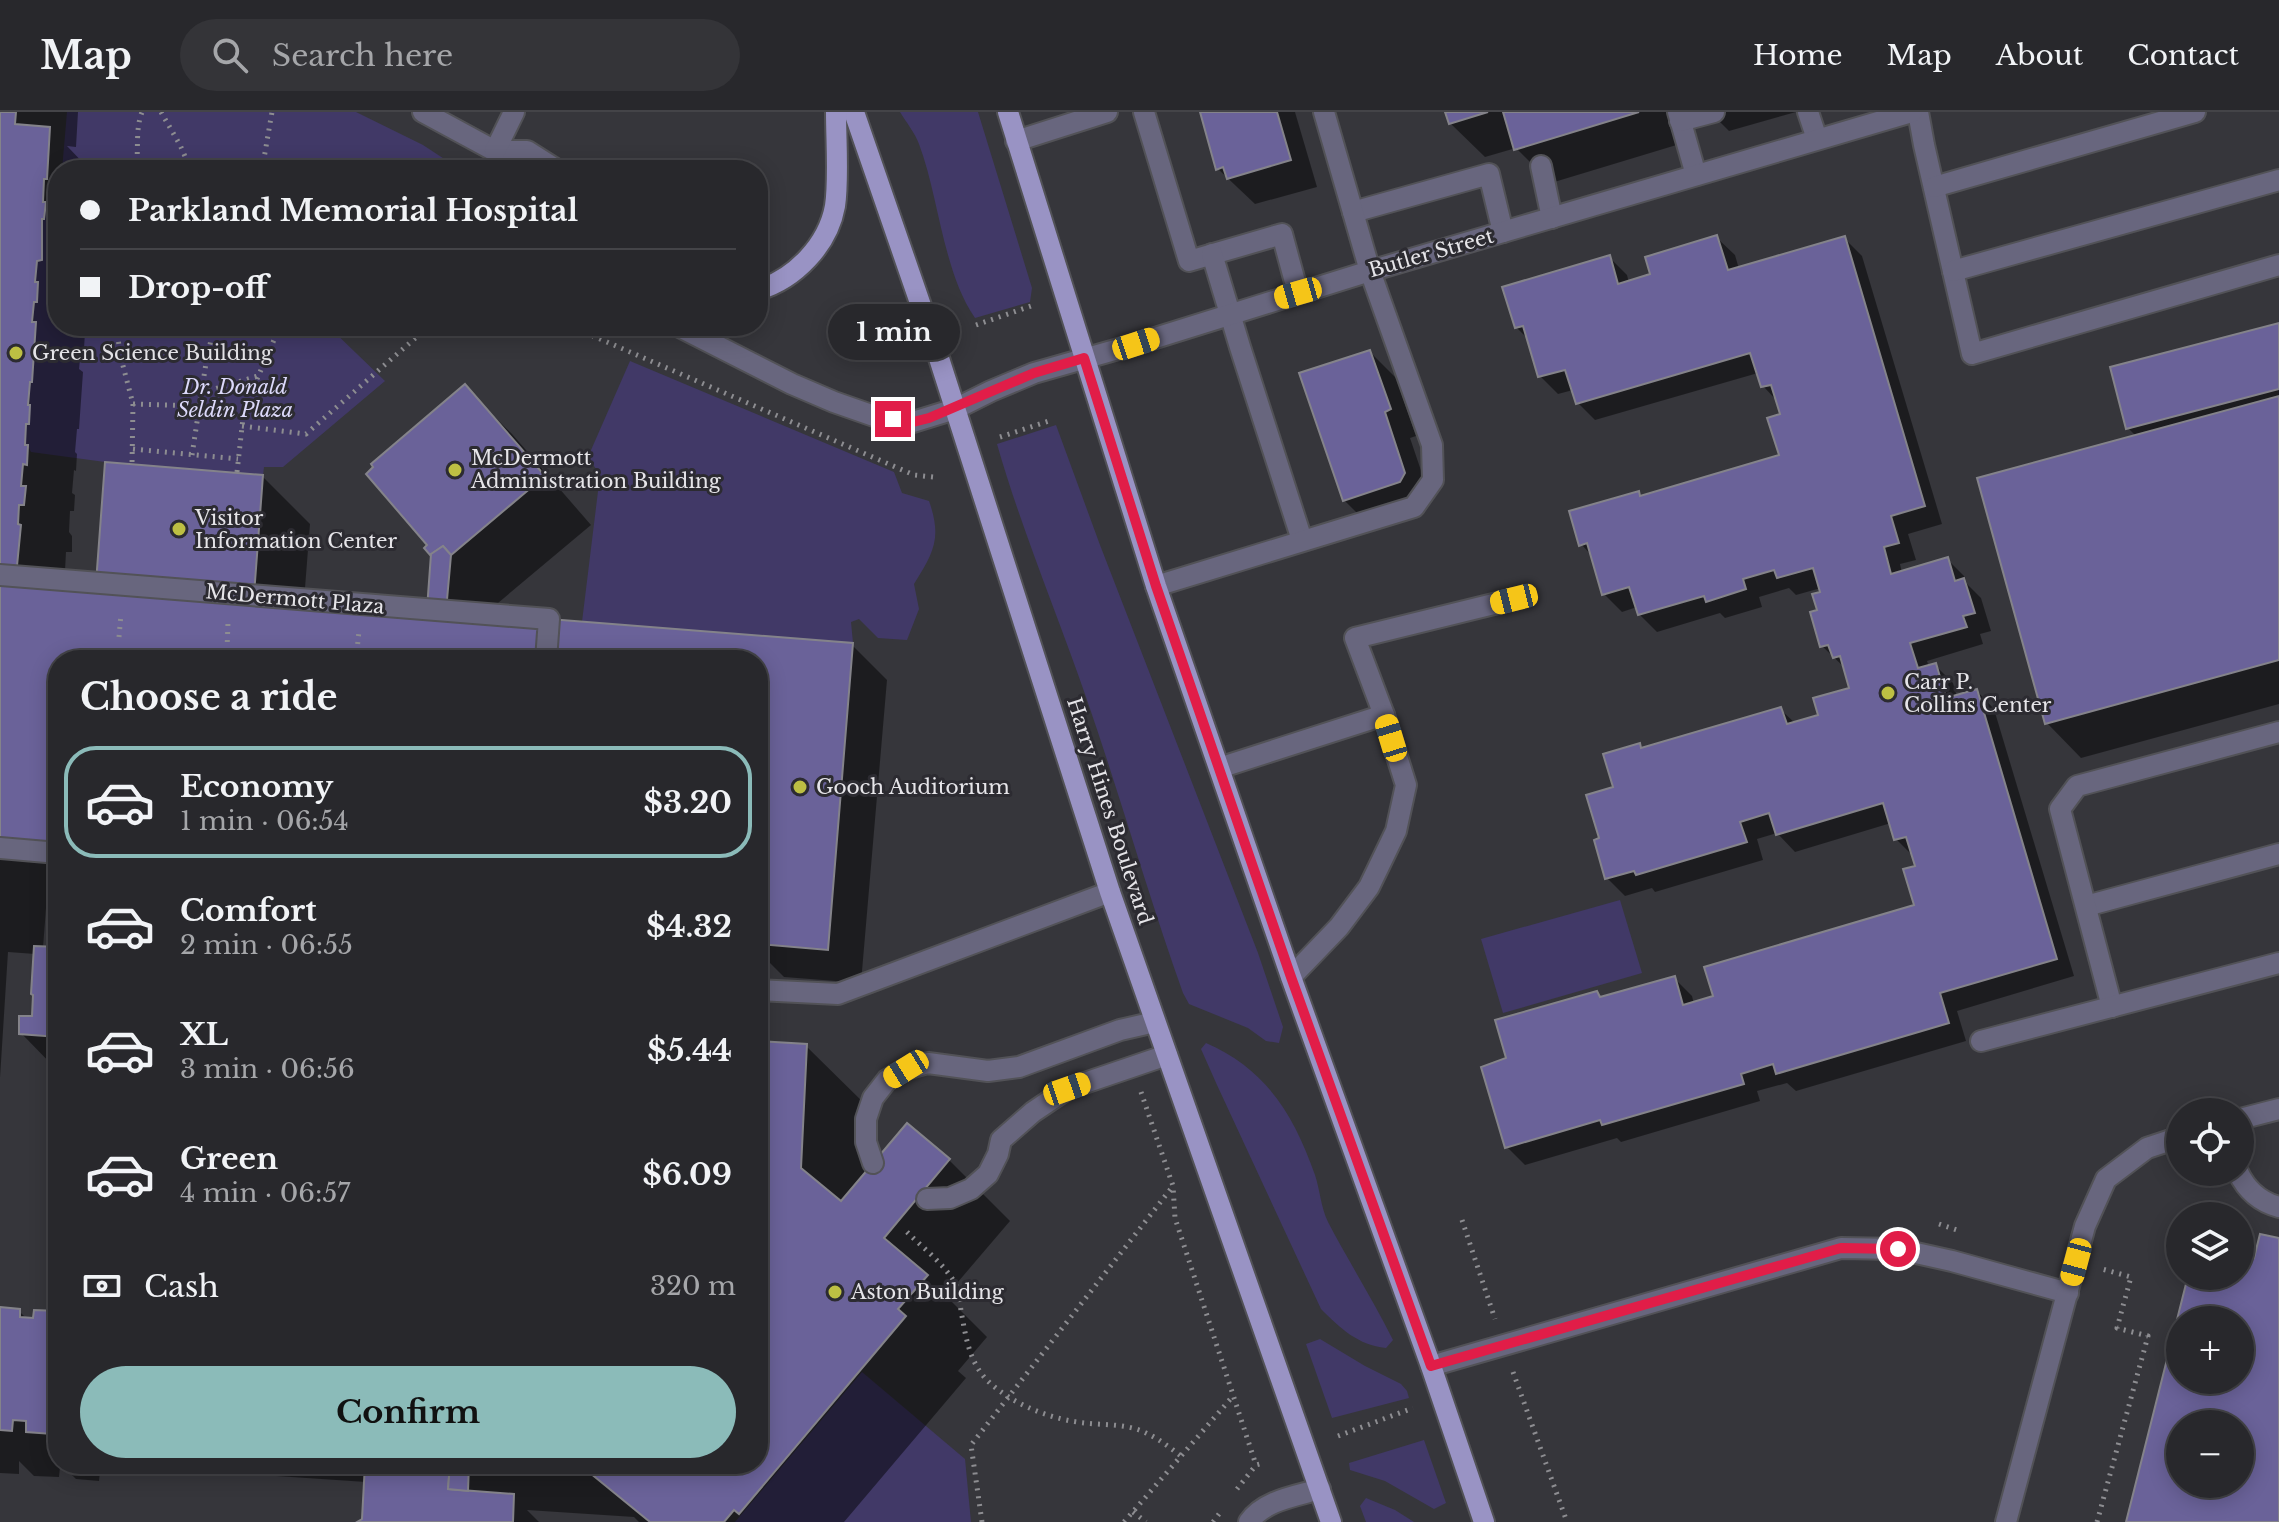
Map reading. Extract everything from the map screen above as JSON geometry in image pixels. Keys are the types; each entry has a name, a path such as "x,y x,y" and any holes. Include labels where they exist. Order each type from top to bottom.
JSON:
{"main road":[{"path":"768,286 797,269 811,254 831,222 835,204 836,112"},
{"name":"Harry Hines Boulevard","path":"854,112 955,409 1110,892 1331,1522"},
{"path":"1008,112 1156,586 1484,1522"}],"street":[{"path":"423,112 496,160 527,151 541,160"},
{"path":"496,160 514,112"},
{"path":"1016,141 1107,112"},
{"path":"1144,112 1189,261 1282,234 1298,293"},
{"path":"1156,586 1414,507 1433,480 1432,445 1370,271 1324,112"},
{"path":"1696,175 1679,117 1714,112"},
{"path":"1808,112 1817,139"},
{"path":"1915,112 1972,354 2279,265"},
{"name":"Butler Street","path":"698,336 792,384 874,416 913,422 955,409 1034,373 1817,139 1858,119 1915,112"},
{"path":"1934,187 2195,112"},
{"path":"1541,166 1552,218"},
{"path":"1353,212 1489,174 1503,232"},
{"path":"1953,271 2279,180"},
{"path":"1212,254 1302,540"},
{"path":"720,336 741,358"},
{"name":"McDermott Plaza","path":"0,575 549,619 547,650"},
{"path":"1291,977 1339,927 1369,887 1396,831 1406,785 1355,638 1514,599"},
{"path":"1219,768 1384,715"},
{"path":"2112,1007 2060,809 2077,786 2279,732"},
{"path":"0,848 48,852"},
{"path":"2086,906 2279,854"},
{"path":"768,990 838,994 1110,892"},
{"path":"1981,1041 2279,963"},
{"path":"873,1163 866,1142 866,1119 873,1098 887,1080 906,1069 928,1063 988,1071 1019,1067 1120,1030 1155,1022"},
{"path":"927,1199 950,1198 971,1189 988,1174 1001,1140 1033,1112 1067,1089 1167,1055"},
{"path":"2254,1115 2279,1109"},
{"path":"2006,1522 2085,1226 2106,1179 2147,1148 2166,1142"},
{"path":"2245,1186 2268,1204 2279,1207"},
{"path":"1431,1366 1841,1248 1898,1249 2068,1293"},
{"path":"1249,1522 1269,1505 1320,1489"}],"path":[{"path":"138,160 137,125 142,112"},
{"path":"161,112 187,160"},
{"path":"264,160 272,112"},
{"path":"976,325 1031,306"},
{"path":"118,336 133,404 132,464"},
{"path":"192,455 212,336"},
{"path":"237,472 244,409 276,336"},
{"path":"242,426 306,434 418,336"},
{"path":"593,336 914,475 933,477"},
{"path":"201,393 259,376"},
{"path":"133,404 199,406"},
{"path":"1000,437 1052,420"},
{"path":"133,449 238,459"},
{"path":"357,650 360,622"},
{"path":"1140,1087 1173,1186 1175,1218 1256,1465 1260,1464"},
{"path":"982,1522 971,1445 1173,1186"},
{"path":"1462,1220 1497,1324"},
{"path":"907,1232 943,1268 958,1289 971,1359 989,1382 1009,1397 1059,1419 1138,1430 1162,1441 1181,1456"},
{"path":"2094,1267 2131,1277 2117,1328 2148,1336 2097,1522"},
{"path":"1511,1366 1567,1522"},
{"path":"1124,1522 1233,1396"},
{"path":"1338,1436 1413,1408"},
{"path":"1133,1512 1146,1522"}],"green space":[{"path":"67,112 356,112 423,145 446,160 63,160"},
{"path":"900,112 978,112 1032,288 1030,302 975,318 948,257 919,144"},
{"name":"Dr. Donald Seldin Plaza","path":"45,208 48,208 48,336 338,336 385,381 283,467 264,467 263,475 105,462 31,452 25,445 26,424 29,423 32,382 34,302 37,301 38,283 35,282 37,261 42,260"},
{"path":"630,361 894,472 902,493 929,501 935,525 934,544 914,584 919,609 907,640 878,638 859,619 851,622 853,643 582,622 600,475 588,457"},
{"path":"1056,425 1258,953 1283,1027 1279,1043 1266,1041 1248,1028 1189,1004 1183,993 1075,666 997,444"},
{"path":"1620,900 1642,973 1503,1013 1481,939"},
{"path":"1206,1043 1245,1066 1261,1080 1287,1114 1307,1153 1328,1222 1393,1340 1386,1348 1350,1335 1321,1309 1201,1049"},
{"path":"1320,1339 1401,1384 1409,1398 1332,1418 1306,1344"},
{"path":"862,1372 965,1459 971,1522 735,1522"},
{"path":"1424,1440 1446,1503 1434,1509 1385,1481 1350,1470 1349,1463"},
{"path":"1366,1498 1414,1522 1366,1522 1360,1506"}],"building":[{"name":"Green Science Building","path":"0,112 16,112 15,124 50,127 47,179 44,179 43,202 46,202 42,219 42,260 37,261 37,302 34,302 32,322 36,322 29,424 26,424 27,465 23,464 21,486 26,486 24,505 19,505 18,524 21,525 16,576 0,575"},
{"path":"1200,112 1277,112 1291,160 1227,179 1223,167 1216,170"},
{"path":"1445,112 1488,112 1449,124"},
{"path":"1503,112 1639,112 1514,150"},
{"name":"Carr P. Collins Center","path":"1717,235 1728,270 1845,236 1925,506 1891,516 1899,543 1884,547 1891,574 1948,557 1955,581 1964,578 1975,613 1963,616 1967,627 1910,643 1918,668 1936,663 1946,698 1977,689 2057,959 1940,993 1949,1023 1776,1074 1773,1064 1741,1074 1744,1084 1602,1125 1600,1120 1505,1148 1481,1067 1506,1058 1495,1020 1597,991 1600,997 1675,976 1683,1005 1713,996 1704,967 1914,905 1903,869 1915,866 1906,837 1894,840 1883,803 1776,835 1769,813 1740,822 1747,842 1636,875 1634,871 1605,879 1594,840 1599,838 1586,795 1613,787 1603,754 1640,743 1641,748 1781,707 1787,724 1818,715 1813,698 1849,688 1840,656 1833,658 1828,645 1820,647 1810,612 1817,610 1812,594 1820,592 1813,568 1777,578 1774,570 1743,579 1746,589 1706,602 1704,596 1638,615 1629,587 1602,595 1587,543 1579,546 1569,511 1639,491 1640,496 1779,455 1767,418 1780,414 1771,385 1761,387 1750,353 1576,404 1565,370 1538,377 1523,326 1515,328 1502,287 1610,255 1618,284 1650,274 1645,257"},
{"path":"2279,323 2279,389 2126,429 2110,367"},
{"path":"1370,350 1391,409 1385,412 1405,473 1400,482 1343,501 1299,373"},
{"name":"McDermott Administration Building","path":"465,384 545,476 451,555 443,546 430,555 424,548 427,545 366,474 373,467 371,464"},
{"path":"2279,396 2279,660 2045,724 1977,478"},
{"name":"Visitor Information Center","path":"105,462 263,475 254,595 96,583"},
{"path":"443,546 451,555 446,611 549,619 547,650 48,650 48,852 0,848 0,575 427,609 431,554"},
{"name":"Gooch Auditorium","path":"549,619 853,643 828,950 768,945 768,650 547,650"},
{"path":"34,946 48,947 48,1036 19,1034 19,1016 32,1016"},
{"name":"Aston Building","path":"768,1042 807,1044 801,1168 841,1201 907,1123 950,1159 884,1238 928,1275 898,1309 906,1316 739,1514 734,1510 724,1522 650,1522 591,1474 768,1474"},
{"path":"2260,1234 2279,1238 2279,1522 2126,1522 2166,1363 2166,1394 2254,1394 2254,1306 2180,1306 2184,1290 2254,1290 2254,1258"},
{"path":"0,1307 20,1309 20,1317 33,1318 34,1310 48,1311 48,1434 26,1432 26,1421 13,1420 12,1431 0,1430"},
{"path":"364,1474 449,1474 448,1489 514,1494 513,1522 357,1522 362,1519"},
{"path":"449,1474 469,1474 468,1491 448,1489"}],"place":[{"name":"Green Science Building","path":"16,353"},
{"name":"McDermott Administration Building","path":"455,470"},
{"name":"Visitor Information Center","path":"179,529"},
{"name":"Carr P. Collins Center","path":"1888,693"},
{"name":"Gooch Auditorium","path":"800,787"},
{"name":"Aston Building","path":"835,1292"}],"route":[{"path":"893,419 913,422 929,418 1034,373 1084,358 1156,586 1291,977 1431,1366 1841,1248 1898,1249"}]}
